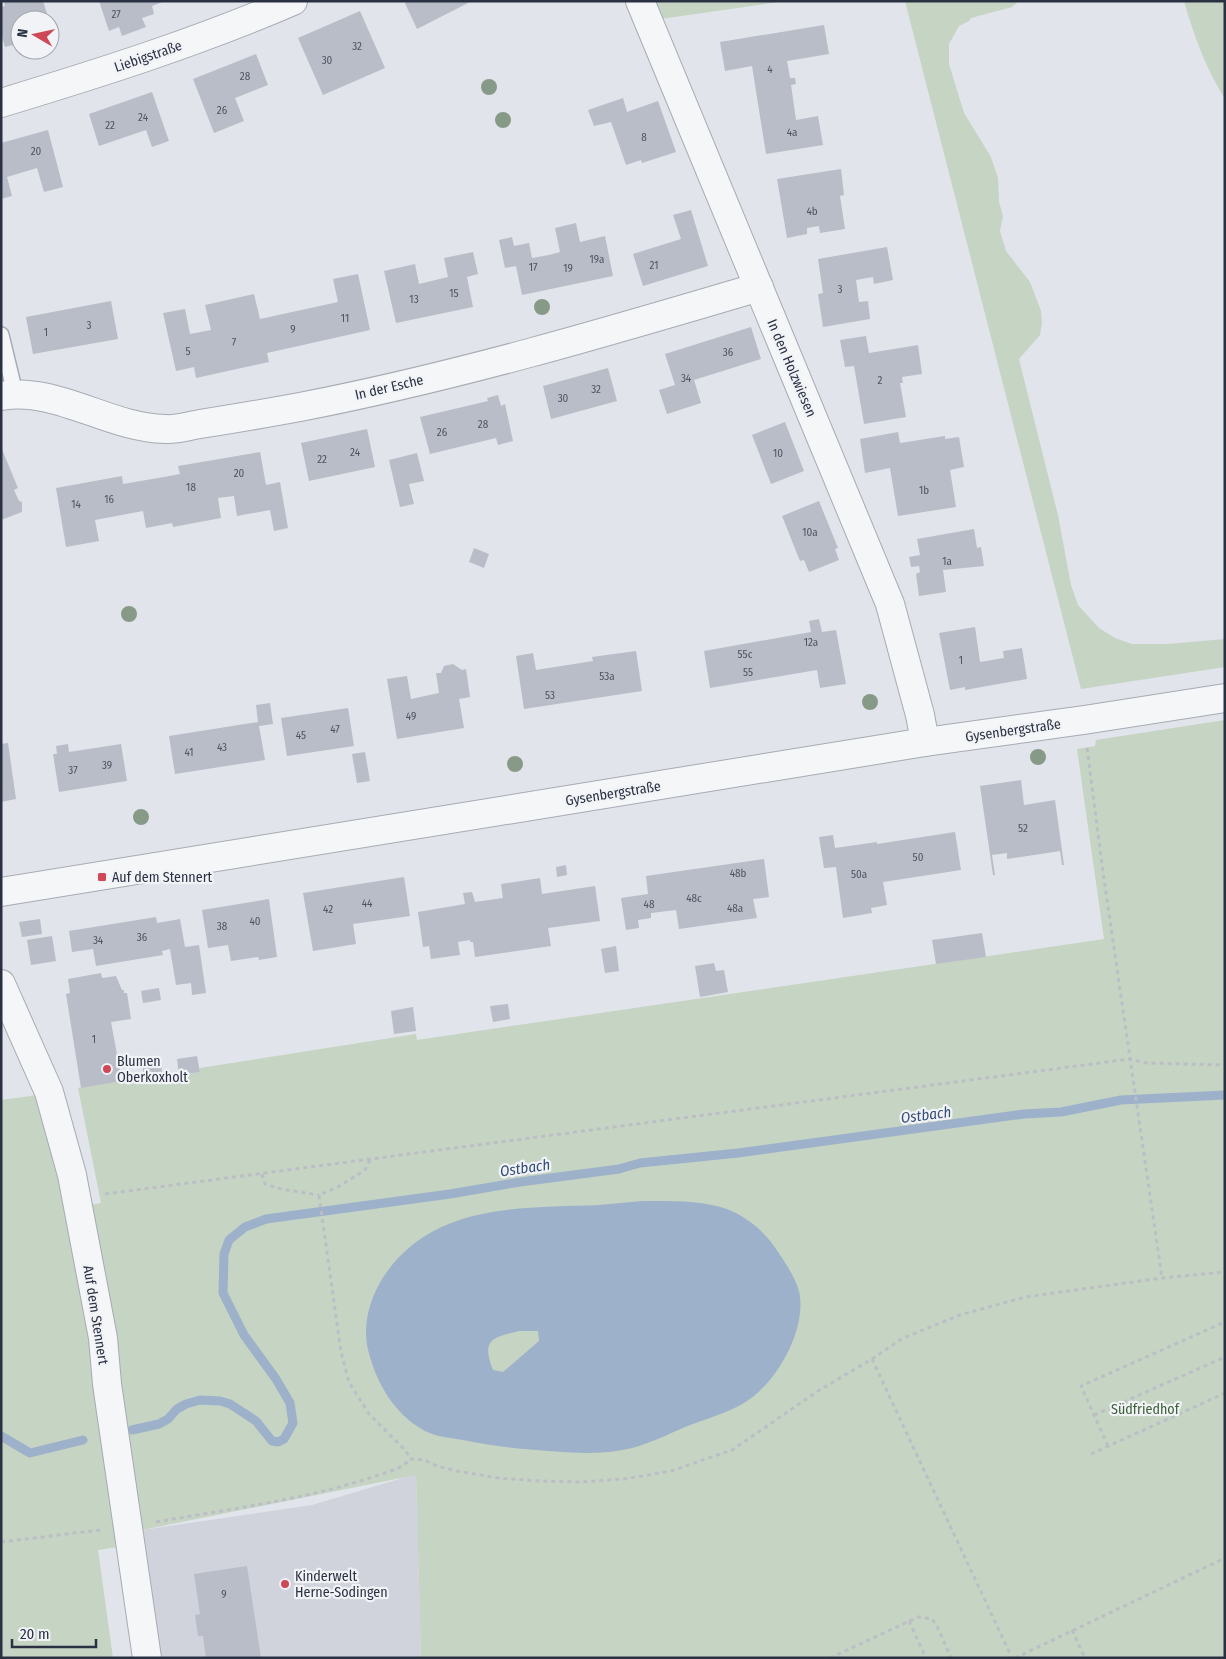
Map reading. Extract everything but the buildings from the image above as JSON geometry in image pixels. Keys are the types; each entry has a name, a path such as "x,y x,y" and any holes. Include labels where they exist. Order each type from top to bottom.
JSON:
{"street":[{"name":"Liebigstraße","path":"1,103 89,77 244,22 293,1"},
{"name":"In den Holzwiesen","path":"640,1 890,604 920,714 925,742"},
{"name":"In der Esche","path":"8,395 53,399 127,424 165,429 175,428 334,400 462,370 583,339 759,287"},
{"name":"Gysenbergstraße","path":"1,892 925,742 1225,698"},
{"name":"Auf dem Stennert","path":"1,984 49,1092 66,1146 102,1338 127,1527 147,1658"}],"lane":[{"name":"In der Esche","path":"1,335 8,395"}],"path":[{"path":"1084,720 1139,1125 1162,1278"},
{"path":"76,1198 1130,1059 1146,1063 1225,1065"},
{"path":"262,1174 265,1184 281,1189 319,1195 338,1187 365,1170 370,1160"},
{"path":"319,1195 341,1352 349,1382 369,1414 406,1451 410,1459"},
{"path":"410,1459 424,1460 437,1466 498,1478 539,1481 580,1482 624,1479 672,1470 732,1450 818,1391 904,1338 960,1315 1025,1297 1162,1278 1225,1272"},
{"path":"1108,1446 1081,1386 1225,1322"},
{"path":"1094,1415 1225,1357"},
{"path":"872,1359 1013,1658 1225,1558"},
{"path":"1091,1454 1225,1393"},
{"path":"1,1542 127,1527 310,1495 358,1482 405,1466 410,1459"},
{"path":"830,1658 918,1617 932,1620 937,1626 951,1658"},
{"path":"909,1620 926,1658"},
{"path":"1072,1630 1085,1658"}],"shaded area":[{"name":"Kinderwelt Herne-Sodingen","path":"416,1474 421,1658 161,1658 142,1530 312,1505"}],"green space":[{"path":"653,1 786,1 660,19"},
{"path":"905,1 1019,1 1012,7 971,18 959,26 949,44 949,64 964,113 991,157 998,178 999,202 1003,216 1000,231 1006,251 1030,282 1041,311 1040,335 1019,359 1058,515 1071,585 1078,605 1099,628 1115,638 1132,644 1168,644 1225,639 1225,667 1081,689"},
{"path":"1184,1 1225,1 1225,99 1201,52"},
{"name":"Südfriedhof","path":"1225,720 1225,1658 421,1658 416,1475 142,1530 126,1456 130,1449 90,1205 101,1203 78,1088 179,1072 180,1075 200,1072 200,1068 416,1034 417,1040 1104,939 1077,749 1095,746 1096,740"},
{"path":"38,1095 55,1155 84,1317 92,1323 97,1355 91,1363 118,1547 98,1550 113,1658 1,1658 1,1100"}],"water":[{"path":"643,1201 696,1203 717,1206 735,1212 762,1232 790,1271 799,1291 799,1319 795,1334 790,1348 774,1375 754,1396 725,1412 643,1445 622,1450 594,1453 516,1448 439,1436 425,1431 414,1424 394,1405 380,1383 370,1358 366,1327 369,1309 379,1284 404,1252 427,1235 453,1222 481,1214 540,1207","holes":["519,1331 538,1331 539,1341 503,1372 493,1370 488,1352 491,1342 496,1338"]}],"waterway":[{"name":"Ostbach","path":"132,1430 159,1424 186,1404 200,1400 220,1401 230,1404 256,1421 272,1441 278,1442 284,1439 293,1423 290,1403 276,1379 244,1335 223,1293 224,1254 229,1240 245,1227 266,1219 619,1169 640,1163 738,1153 1024,1114 1061,1112 1121,1100 1225,1095"},
{"name":"Ostbach","path":"1,1436 30,1453 83,1440"}],"place":[{"name":"Auf dem Stennert","path":"102,877"},
{"name":"Blumen Oberkoxholt","path":"107,1069"},
{"name":"Kinderwelt Herne-Sodingen","path":"285,1584"}]}
